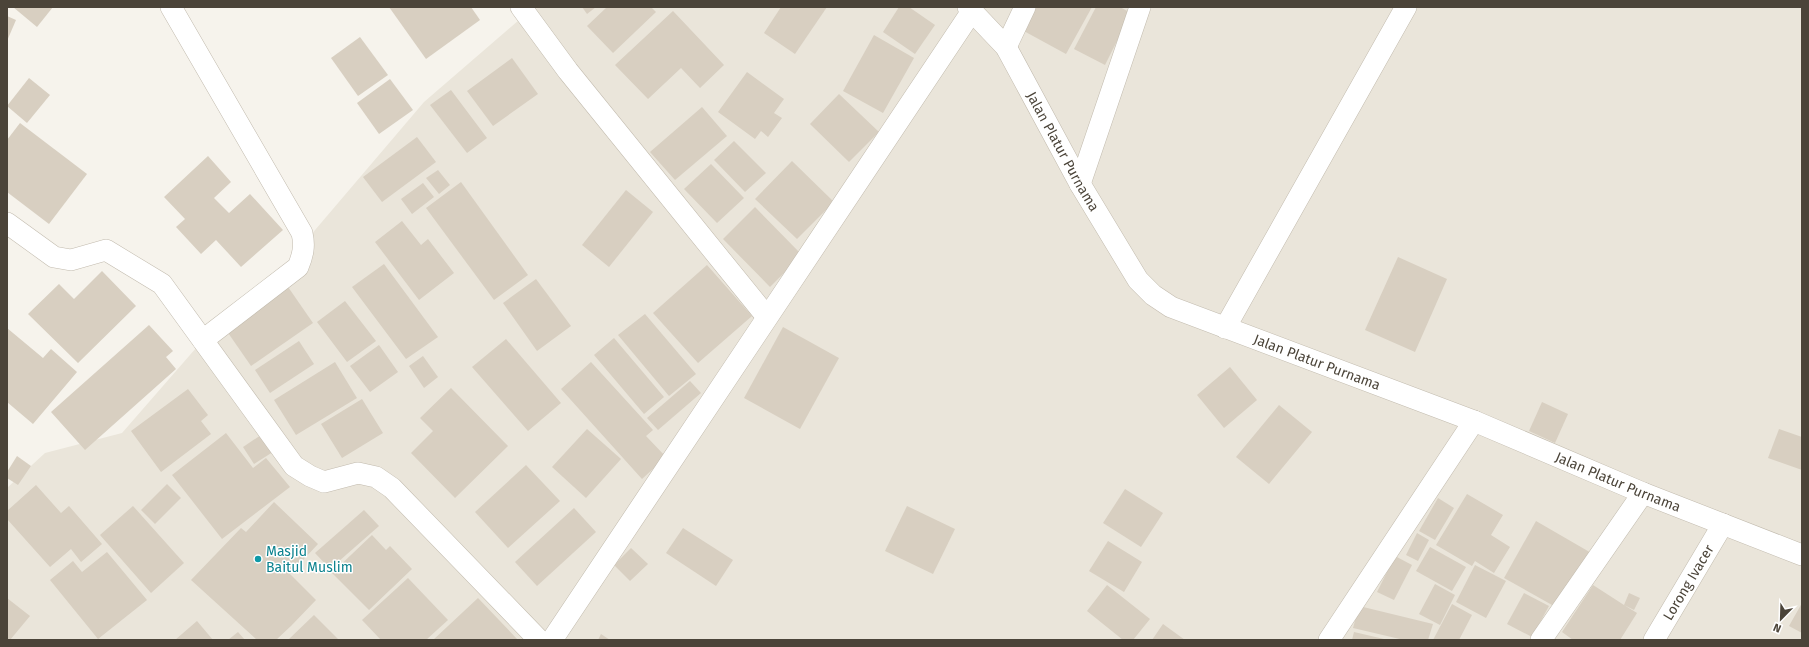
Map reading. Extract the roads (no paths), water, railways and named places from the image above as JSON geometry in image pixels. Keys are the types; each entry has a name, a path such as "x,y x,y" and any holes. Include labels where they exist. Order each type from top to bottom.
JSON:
{"street":[{"path":"171,7 302,233 304,243 303,255 298,267 203,340"},
{"path":"521,7 568,71 767,317"},
{"path":"1006,47 1025,7"},
{"path":"1080,184 1140,7"},
{"path":"1226,328 1406,7"},
{"path":"552,640 970,9"},
{"name":"Jalan Platur Purnama","path":"970,9 1006,47 1080,184 1138,280 1153,295 1171,307 1474,421 1643,494 1802,555"},
{"path":"7,223 54,257 71,260 106,250 162,284 294,466 310,476 324,482 358,473 376,477 392,488 539,640"},
{"path":"1329,640 1474,421"},
{"path":"1541,640 1643,494"},
{"name":"Lorong Ivacer","path":"1654,640 1724,524"}],"place":[{"name":"Masjid Baitul Muslim","path":"258,559"}]}
